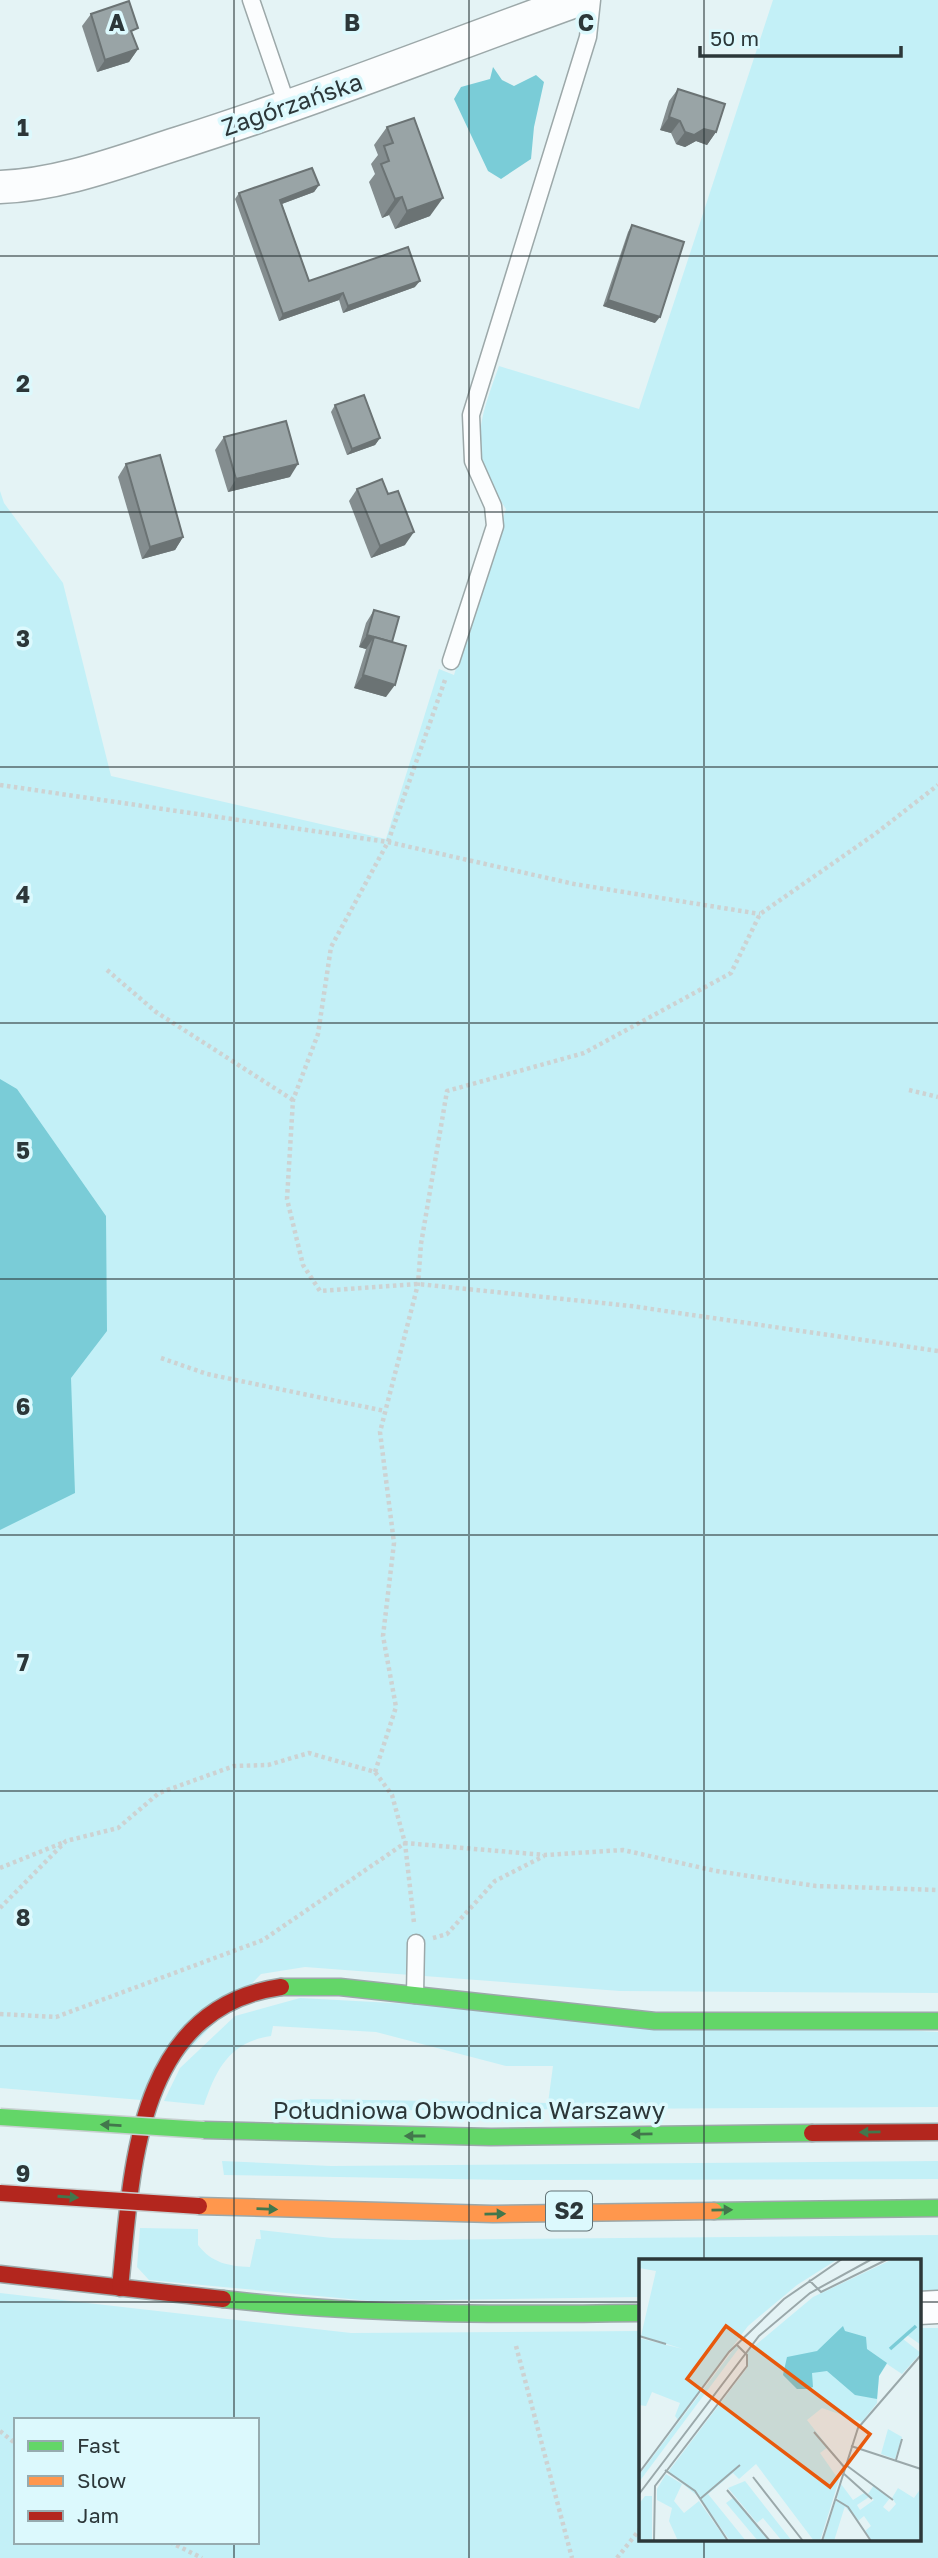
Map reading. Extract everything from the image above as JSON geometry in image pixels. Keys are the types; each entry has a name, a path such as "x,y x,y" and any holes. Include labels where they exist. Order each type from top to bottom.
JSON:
{"main road":[{"path":"120,2288 135,2163 144,2120 161,2076 194,2029 226,2005 276,1987 327,1986 616,2018 708,2022 938,2021"},
{"name":"Południowa Obwodnica Warszawy","path":"0,2117 204,2130 491,2137 938,2132"},
{"name":"S2","path":"0,2193 199,2206 481,2214 938,2208"},
{"path":"0,2274 320,2310 508,2315 639,2313"}],"street":[{"name":"Zagórzańska","path":"0,187 23,186 109,165 288,108 560,3"},
{"path":"920,2308 938,2307"}],"lane":[{"path":"251,0 288,108"},
{"path":"451,661 495,526 493,506 473,461 471,415 588,37 592,0"},
{"path":"415,1995 416,1943"}],"path":[{"path":"451,661 388,842 331,947 317,1034 293,1100 287,1199 303,1265 320,1291 418,1284 631,1306 938,1350"},
{"path":"0,785 388,842 574,884 760,914"},
{"path":"375,1772 396,1707 383,1636 394,1543 380,1432 418,1284 421,1244 447,1091 584,1054 730,973 760,914 875,834 938,785"},
{"path":"107,970 156,1012 293,1100"},
{"path":"909,1090 938,1097"},
{"path":"161,1358 207,1374 385,1411"},
{"path":"0,1868 66,1841 118,1828 159,1793 234,1766 268,1765 309,1753 375,1772 391,1795 405,1843 416,1943 447,1934 495,1881 545,1855"},
{"path":"0,1908 66,1841"},
{"path":"0,2014 56,2017 263,1940 405,1843 545,1855 623,1850 716,1871 816,1886 938,1890"},
{"path":"508,2315 572,2558"},
{"path":"0,2431 14,2442"},
{"path":"617,2558 639,2530"},
{"path":"174,2544 202,2558"}],"shaded area":[{"path":"773,0 938,0 938,1993 620,1991 305,1967 261,1974 141,2100 0,2088 0,491 4,503 63,583 111,776 386,839 439,669 454,675 506,509 486,471 480,439 485,406 499,366 639,409"},
{"path":"300,1998 938,2032 938,2107 275,2111 276,2101 308,2099 548,2103 553,2066 506,2066 376,2032 273,2026 271,2036 245,2044 227,2059 214,2080 204,2105 164,2101 180,2068 235,2016"},
{"path":"222,2161 331,2166 938,2161 938,2179 509,2180 224,2175"},
{"path":"140,2228 198,2229 198,2245 209,2256 228,2264 250,2267 256,2239 261,2239 260,2230 332,2238 410,2240 938,2235 938,2294 920,2294 920,2259 639,2259 639,2297 371,2301 149,2280 137,2267"},
{"path":"0,2293 351,2333 639,2331 639,2540 920,2540 920,2328 938,2328 938,2558 0,2558"}],"water":[{"path":"493,67 502,80 514,86 536,75 544,82 534,127 531,159 501,179 488,171 454,99 461,87 490,79"},
{"path":"0,1079 17,1089 106,1216 107,1331 71,1378 75,1493 0,1530"}],"building":[{"path":"129,1 138,28 131,31 138,49 105,60 91,14"},
{"path":"678,89 725,104 716,132 704,129 694,135 685,132 680,121 669,117"},
{"path":"414,118 443,198 407,211 402,197 395,199 381,164 389,161 384,146 393,143 387,127"},
{"path":"312,168 319,185 280,200 309,281 408,247 420,281 348,306 343,293 283,314 239,193"},
{"path":"632,225 684,242 660,317 608,300"},
{"path":"364,395 380,438 352,449 335,405"},
{"path":"286,421 298,464 236,479 224,437"},
{"path":"160,455 183,537 150,547 126,464"},
{"path":"382,479 388,494 398,491 414,532 380,546 357,489"},
{"path":"374,610 399,617 392,642 367,635"},
{"path":"374,637 406,646 395,685 363,675"}],"traffic: fast":[{"path":"281,1987 340,1987 655,2021 938,2021"},
{"path":"0,2117 204,2130"},
{"path":"204,2130 491,2137 812,2133"},
{"path":"714,2211 938,2208"},
{"path":"223,2299 431,2313 639,2313"}],"traffic: slow":[{"path":"199,2206 493,2214 714,2211"}],"traffic: jam":[{"path":"120,2288 137,2148 150,2102 169,2061 196,2027 232,2001 281,1987"},
{"path":"812,2133 938,2132"},
{"path":"0,2193 199,2206"},
{"path":"0,2274 223,2299"}]}
